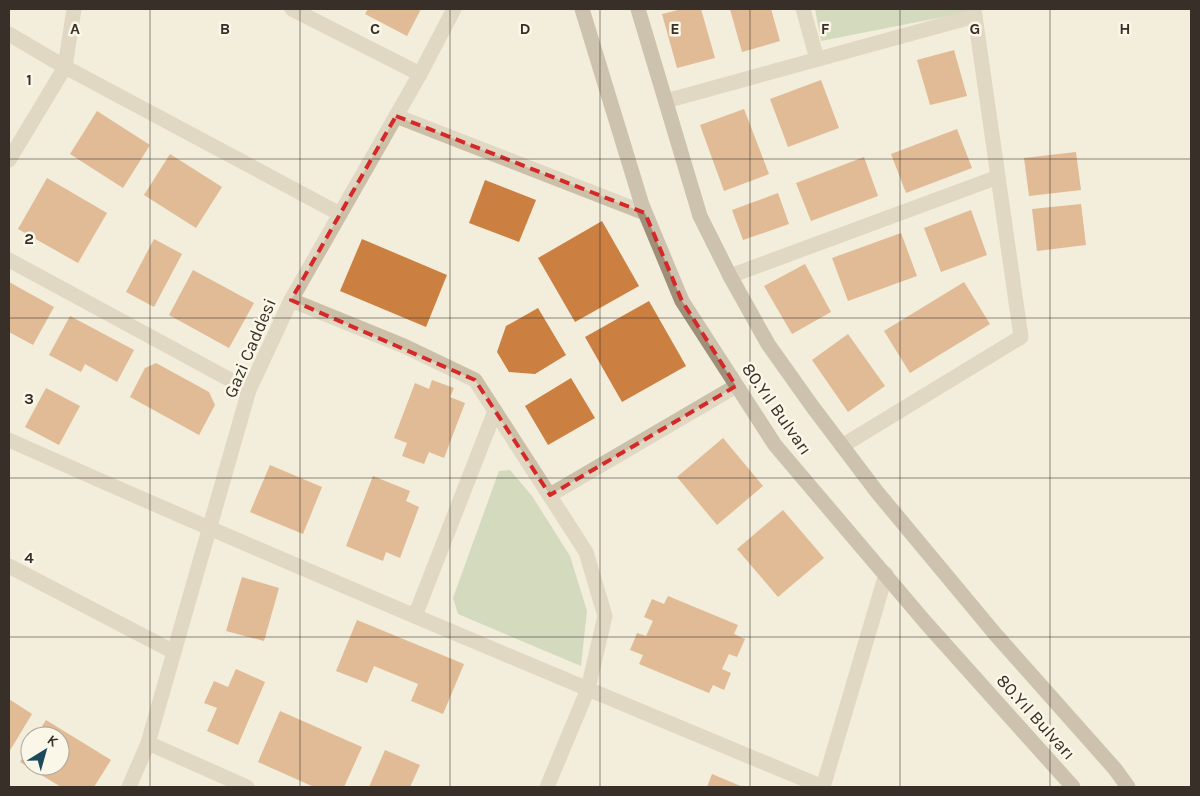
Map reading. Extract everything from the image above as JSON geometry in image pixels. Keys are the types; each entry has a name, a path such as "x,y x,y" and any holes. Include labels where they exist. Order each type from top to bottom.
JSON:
{"street":[{"path":"9,160 65,67 74,9"},
{"path":"292,9 420,74"},
{"name":"Gazi Caddesi","path":"129,787 148,743 249,390 291,300 420,74 454,9"},
{"name":"80.Yıl Bulvarı","path":"582,9 645,213 682,302 775,445 926,623 1073,787"},
{"name":"80.Yıl Bulvarı","path":"638,9 700,216 730,276 768,344 812,406 878,492 996,635 1115,769 1128,787"},
{"path":"803,9 817,59"},
{"path":"666,102 975,12 1021,337 842,446"},
{"path":"9,34 65,67 340,214"},
{"path":"396,116 645,213"},
{"path":"730,276 998,177"},
{"path":"9,260 249,390"},
{"path":"291,300 404,346 475,380 586,552 605,616 588,690 546,787"},
{"path":"550,496 736,386"},
{"path":"415,616 495,412"},
{"path":"9,440 209,529 588,690 823,787 886,574"},
{"path":"9,566 174,652"},
{"path":"148,743 247,787"}],"highlighted area":[{"path":"396,116 645,213 682,301 736,386 550,495 475,380 291,300"}],"green space":[{"path":"815,9 967,9 968,12 821,41"},
{"path":"510,470 532,496 570,556 587,611 581,666 458,614 453,598 499,471"}],"building":[{"path":"368,9 421,9 407,36 365,14"},
{"path":"682,9 701,9 715,58 677,68 662,14"},
{"path":"730,9 771,9 780,41 742,52"},
{"path":"954,50 967,96 930,105 917,60"},
{"path":"821,80 839,128 788,147 770,99"},
{"path":"744,109 769,174 724,191 700,125"},
{"path":"97,111 150,145 123,188 70,154"},
{"path":"957,129 972,168 906,193 891,154"},
{"path":"1076,152 1081,190 1029,196 1024,158"},
{"path":"170,154 222,187 196,228 144,195"},
{"path":"864,157 878,196 811,221 796,183"},
{"path":"47,178 107,213 78,263 18,229"},
{"path":"485,180 536,200 519,242 469,223"},
{"path":"778,193 789,224 743,240 732,210"},
{"path":"1081,204 1086,245 1037,251 1032,209"},
{"path":"971,210 987,255 941,272 924,228"},
{"path":"602,221 639,286 575,322 538,258"},
{"path":"901,233 917,276 848,301 832,258"},
{"path":"154,239 182,254 154,307 126,292"},
{"path":"362,239 447,275 426,327 340,291"},
{"path":"805,264 831,312 792,334 764,286"},
{"path":"193,270 254,303 229,348 169,315"},
{"path":"9,282 54,307 33,345 9,332"},
{"path":"964,282 990,324 910,373 884,331"},
{"path":"649,301 686,366 622,402 585,337"},
{"path":"538,308 566,355 535,374 509,372 497,352 506,326"},
{"path":"70,316 134,350 117,382 85,364 81,372 49,355"},
{"path":"848,334 885,386 848,412 812,360"},
{"path":"156,363 209,392 215,405 199,435 130,397 145,368"},
{"path":"571,378 595,418 548,445 525,406"},
{"path":"432,380 454,388 450,397 465,403 444,458 429,452 424,464 402,456 407,443 394,438 415,383 429,389"},
{"path":"46,388 80,406 59,445 25,427"},
{"path":"723,438 763,486 717,525 677,477"},
{"path":"270,465 322,487 303,534 250,512"},
{"path":"373,476 410,491 406,501 419,507 400,558 386,552 383,561 346,546"},
{"path":"783,510 824,558 778,597 737,549"},
{"path":"242,577 279,588 264,641 226,631"},
{"path":"668,596 738,625 734,634 745,639 737,657 729,654 722,669 731,673 724,690 713,685 709,693 639,664 643,655 630,650 637,633 646,636 653,621 644,617 652,599 664,604"},
{"path":"357,620 464,664 443,714 411,701 418,684 374,666 367,683 336,671"},
{"path":"236,669 265,682 238,745 207,731 217,708 204,703 214,681 228,687"},
{"path":"9,699 32,714 25,726 20,726 20,734 9,752"},
{"path":"280,711 362,747 344,787 314,787 258,762"},
{"path":"46,720 56,726 42,726"},
{"path":"70,735 111,760 94,787 61,787 43,776 70,776"},
{"path":"385,750 420,765 410,787 369,787"},
{"path":"712,774 743,787 707,787"}]}
